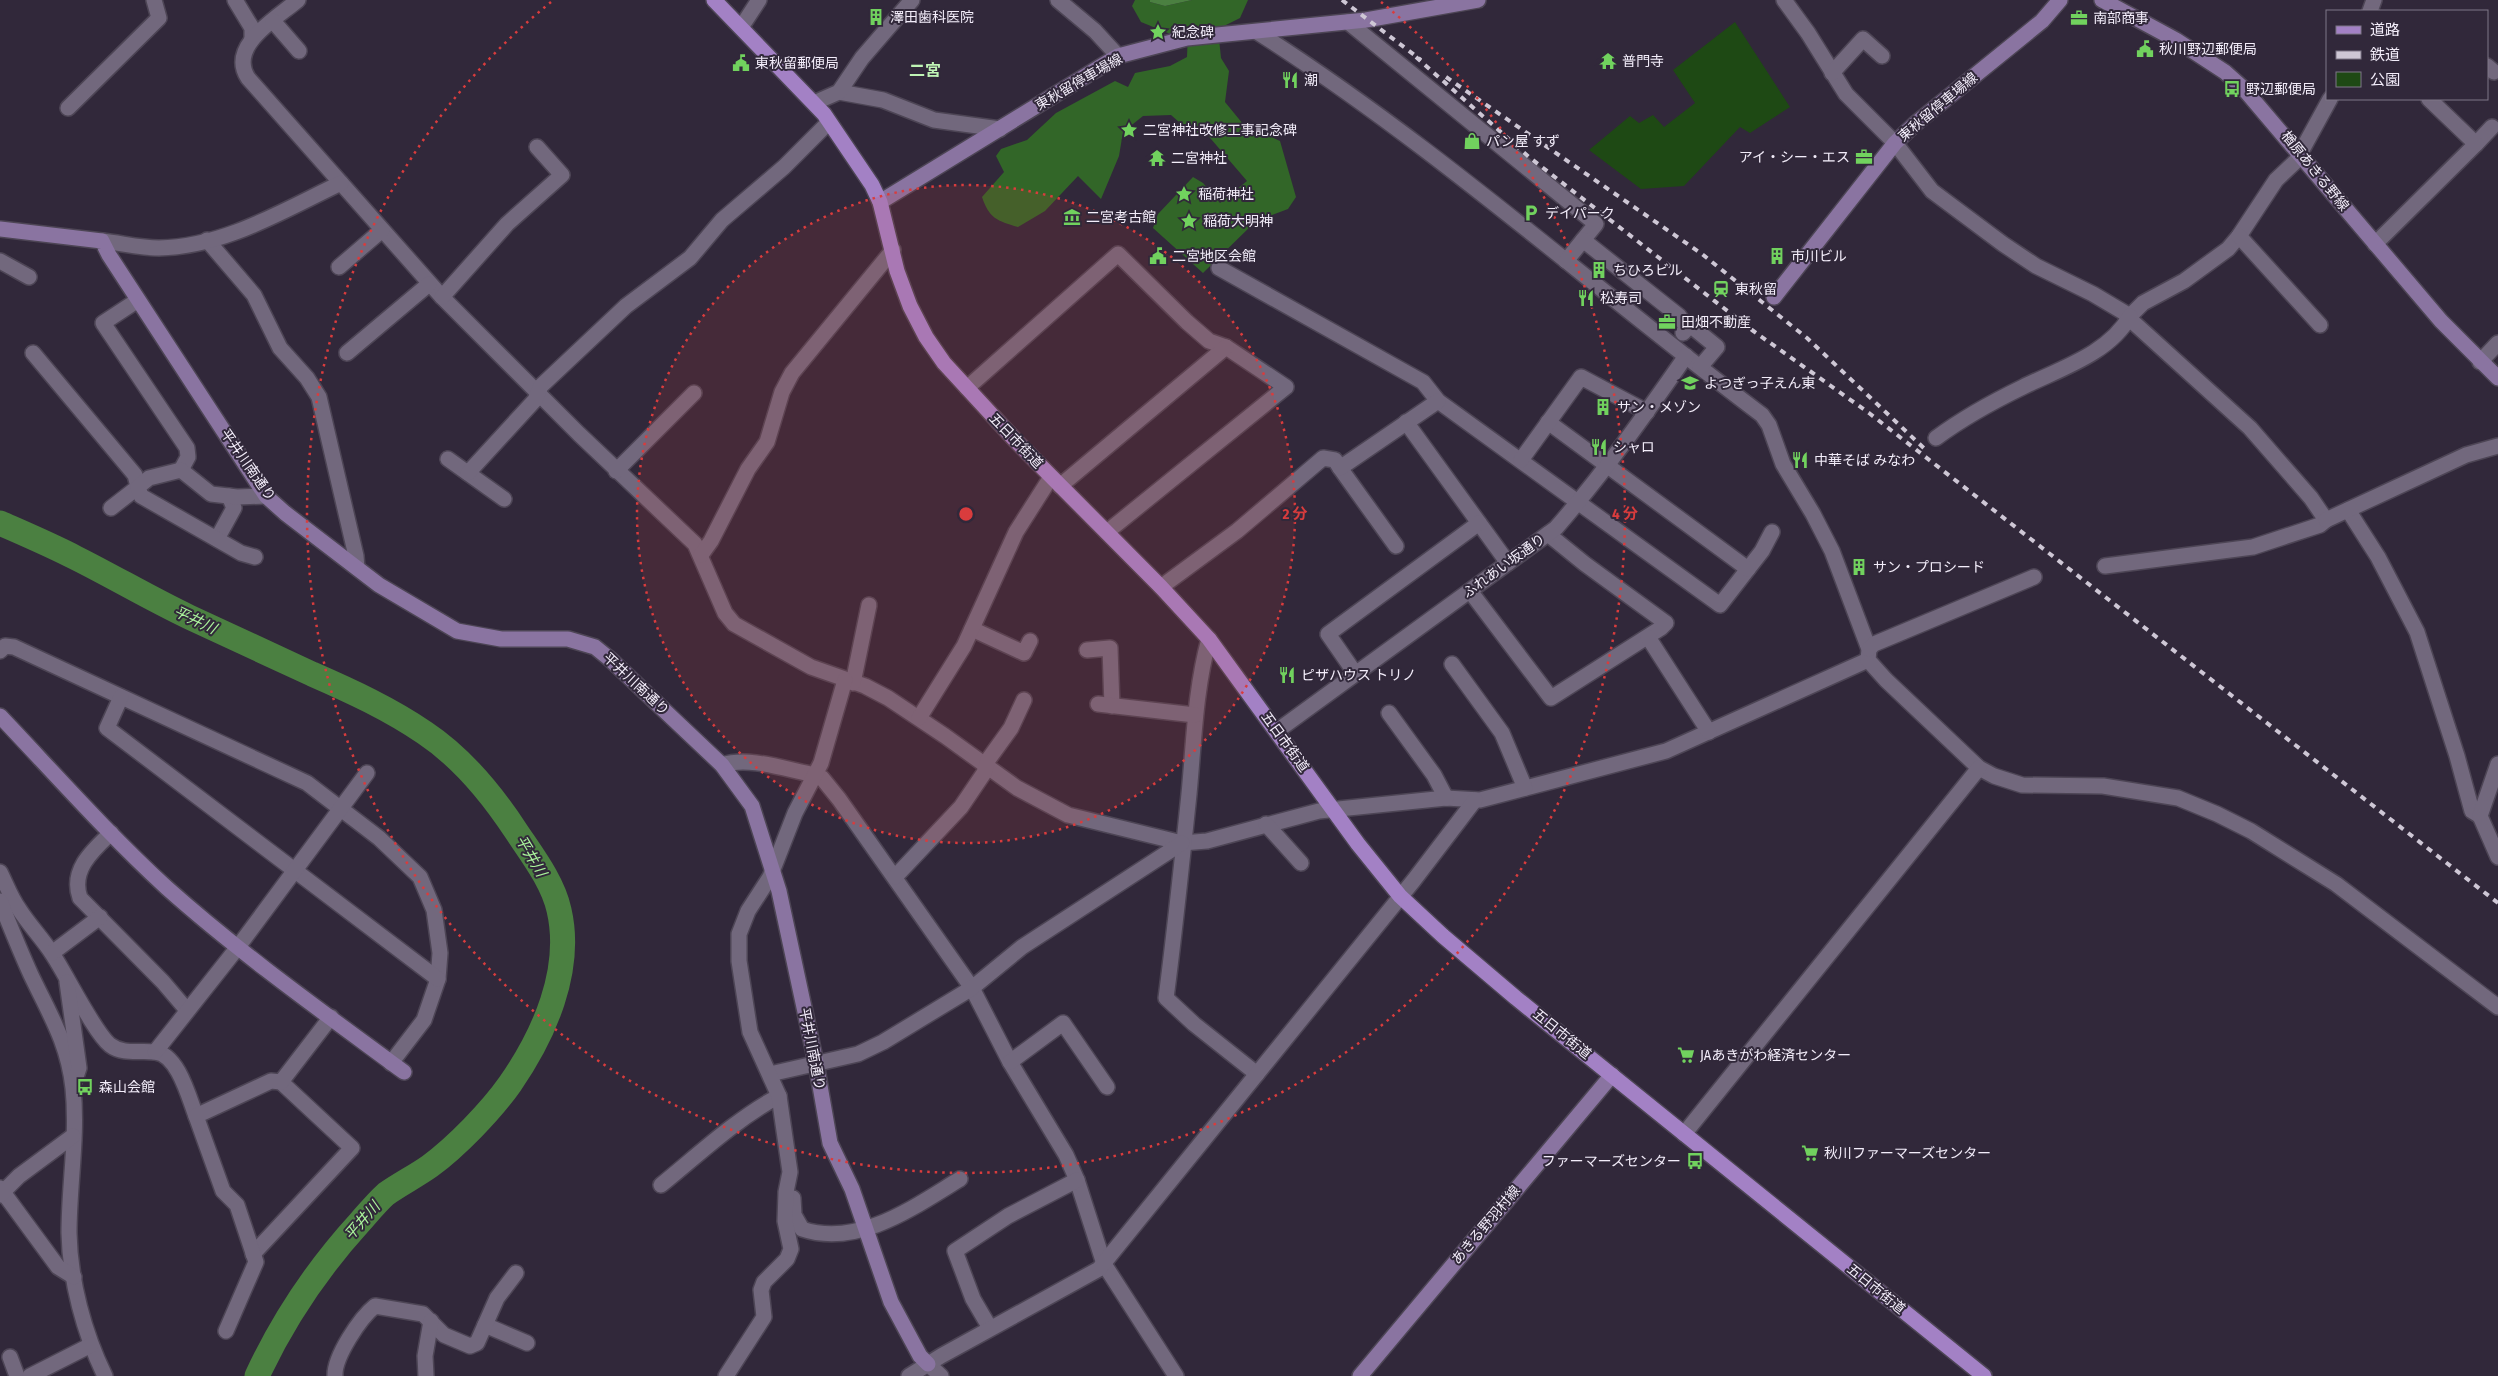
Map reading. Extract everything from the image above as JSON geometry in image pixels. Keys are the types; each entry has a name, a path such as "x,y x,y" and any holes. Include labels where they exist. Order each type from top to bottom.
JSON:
{"main road":[{"name":"五日市街道","path":"714,0 742,26 814,103 829,122 880,202 897,271 910,306 926,337 944,363 1055,481 1161,587 1209,639 1334,810 1400,896 1450,942 1984,1376"}],"street":[{"path":"68,108 159,18 154,0"},
{"path":"235,0 252,28 252,39"},
{"path":"298,0 252,39 242,59 242,70 429,284 616,470 695,544 725,613 734,624 811,667 888,698 1016,788 1068,815 1182,843 1207,841 1319,811 1446,798 1475,800 1525,788 1649,756 1709,732 1868,654 1874,644 2034,577"},
{"path":"742,26 759,0"},
{"path":"814,103 839,92 862,58 912,0"},
{"path":"1058,0 1095,31 1118,56"},
{"name":"東秋留停車場線","path":"880,202 1118,56 1187,38 1348,22 1422,5 1478,0"},
{"path":"1784,0 1808,33 1832,73 1863,112 1895,143 1932,191 1989,234 2036,266 2093,294 2130,316 2133,322 2169,357 2208,388 2250,428 2311,498 2326,520"},
{"name":"東秋留停車場線","path":"1774,297 1895,143 1915,124 2042,21 2060,0"},
{"name":"楢原あきる野線","path":"2107,1 2176,40 2225,72 2244,89 2300,153 2374,244 2480,362 2498,378"},
{"path":"273,21 299,51"},
{"path":"1348,22 1596,224 1566,261"},
{"path":"1257,32 1321,74 1470,185 1762,415 1769,425 1782,464 1814,514 1839,565 1868,654 1886,680 1979,768 1994,776 2022,785 2103,786 2178,798 2218,814 2336,884 2498,1006"},
{"path":"1832,73 1863,39 1882,56"},
{"path":"839,92 883,100 934,120 1000,129"},
{"path":"1936,438 1962,419 2086,357 2108,342 2143,302 2184,280 2228,249 2240,236 2276,180 2296,161 2329,100"},
{"path":"2430,100 2476,144"},
{"path":"468,473 536,400 538,392 626,306 690,258 722,220 784,167 829,122"},
{"path":"2374,244 2492,127"},
{"path":"442,297 508,224 562,175 537,146"},
{"path":"0,229 158,248 207,240 259,222 341,183"},
{"path":"339,267 382,230"},
{"path":"2240,236 2320,325"},
{"path":"207,240 254,295 280,348 307,378 319,397 356,556 356,568"},
{"path":"1583,240 1679,316 1687,328"},
{"name":"平井川南通り","path":"102,241 109,255 266,496 389,592 457,631 501,639 568,639 595,647 722,765 752,806 773,866 816,1063 830,1143 852,1189 891,1302 920,1356 941,1376"},
{"path":"701,555 748,468 768,442 782,392 792,373 893,250"},
{"path":"967,388 1118,254 1192,327 1209,341 1226,347 1286,387 1107,532"},
{"path":"0,261 29,276"},
{"path":"1219,268 1423,382 1438,401 1720,605 1762,550 1772,532"},
{"path":"347,353 429,284"},
{"path":"111,508 149,478 181,470 188,457 187,448 103,323 138,300"},
{"path":"1673,346 1690,325 1717,347 1700,367"},
{"path":"2480,362 2498,343"},
{"path":"919,718 964,646 1016,532 1055,481 1226,347"},
{"path":"33,353 135,475 141,496 241,553 255,557"},
{"name":"ふれあい坂通り","path":"1277,731 1548,534 1579,502 1647,412 1686,356"},
{"path":"1521,460 1580,377 1647,412"},
{"path":"616,470 694,393"},
{"path":"1340,468 1438,401"},
{"path":"1406,422 1508,563"},
{"path":"1548,422 1748,569"},
{"path":"2105,566 2253,547 2311,528 2466,455 2498,446"},
{"path":"1161,587 1238,531 1323,458 1335,460 1396,546"},
{"path":"448,459 504,499"},
{"path":"181,470 211,494 266,496"},
{"path":"217,539 234,508 229,496"},
{"path":"2348,510 2378,557 2417,632 2457,756 2472,811 2480,816 2498,856"},
{"path":"1355,673 1328,634 1479,523"},
{"path":"1470,591 1551,698 1648,637 1666,623 1585,564 1548,534"},
{"path":"870,606 849,682 816,775 795,813 770,877 748,911 739,934 739,961 750,1032 779,1096 794,1215 802,1229 843,1234 898,1216 960,1179"},
{"path":"972,629 1024,652 1030,641"},
{"path":"1648,637 1709,732"},
{"path":"1209,639 1200,678 1195,715 1176,922 1166,998 1194,1024 1257,1074"},
{"path":"0,651 5,646 14,647 307,782 379,838 420,878 434,910 440,953 438,979 424,1020 391,1063"},
{"path":"1087,650 1110,648 1105,705 1195,715"},
{"path":"1452,664 1502,732 1525,788"},
{"path":"121,697 107,728 438,979"},
{"path":"895,877 961,807 987,766 988,760 1012,728 1024,700"},
{"path":"1389,713 1434,775 1446,798"},
{"path":"0,716 111,833 168,888 238,947 404,1072"},
{"path":"722,765 730,762 748,763 816,775 822,778 839,799 972,988 1010,1062 1059,1142 1078,1180 1104,1264 1176,1376"},
{"path":"2480,816 2498,764"},
{"path":"1684,1134 1979,768"},
{"path":"154,1052 186,1009 238,947 367,773"},
{"path":"909,1376 990,1328 1099,1269 1104,1264 1475,800"},
{"path":"1266,824 1301,863"},
{"path":"111,833 85,858 78,880 80,898 163,982 186,1009"},
{"path":"770,1074 866,1051 972,988 1022,947 1182,843"},
{"path":"0,872 18,908 52,953 100,1032 110,1045 142,1053 154,1052 164,1054 176,1067 223,1191 237,1205 256,1262 226,1331"},
{"path":"0,901 31,974 60,1032 73,1089 74,1136 70,1233 74,1277 91,1345 105,1376"},
{"path":"52,953 100,917"},
{"path":"66,976 79,1068 73,1089"},
{"path":"281,1082 331,1017"},
{"path":"1010,1062 1062,1023 1107,1088"},
{"name":"あきる野羽村線","path":"1360,1376 1612,1075"},
{"path":"196,1116 271,1081 281,1082 352,1148 253,1254"},
{"path":"661,1185 764,1104 779,1096"},
{"path":"74,1136 1,1192 58,1267 74,1277"},
{"path":"726,1376 764,1318 761,1290 764,1282 787,1259 791,1249 785,1220 786,1192 790,1172"},
{"path":"990,1328 973,1299 955,1251 1008,1216 1078,1180"},
{"path":"334,1376 334,1367 351,1337 368,1312 375,1306 423,1314 444,1335 470,1346 477,1343 497,1298 516,1273"},
{"path":"426,1376 425,1356 431,1321"},
{"path":"485,1325 526,1343"},
{"path":"30,1376 91,1345"},
{"path":"10,1357 17,1376"}],"green space":[{"path":"1735,22 1790,107 1750,133 1740,127 1684,186 1641,189 1589,150 1630,116 1639,123 1653,115 1664,127 1695,103 1673,70"}],"shaded area":[{"name":"二宮神社","path":"1135,0 1150,0 1150,2 1165,6 1192,0 1248,0 1240,18 1218,29 1221,58 1229,71 1225,102 1243,124 1280,141 1296,197 1288,209 1256,221 1203,273 1153,228 1158,214 1193,177 1203,183 1220,203 1247,181 1205,132 1194,135 1171,115 1143,116 1123,132 1119,156 1101,199 1078,176 1045,211 1018,227 995,218 988,210 982,197 1004,172 996,156 1001,149 1027,140 1056,113 1115,81 1128,87 1135,73 1170,66 1187,57 1188,32 1173,35 1141,22 1132,6"},
{"path":"1150,0 1192,0 1165,6 1150,2"}],"waterway":[{"name":"平井川","path":"0,523 67,553 189,617 370,701 425,733 464,765 497,804 541,869 556,900 562,933 559,979 544,1023 522,1065 493,1106 462,1139 430,1166 386,1194 345,1240 302,1295 278,1335 257,1376"}],"railway":[{"path":"1342,0 1421,60"},
{"path":"1416,57 1529,157 1752,330 1869,413 2498,903"},
{"path":"1446,77 1702,254 1807,338 1928,452"}],"place":[{"name":"澤田歯科医院","path":"876,17"},
{"name":"南部商事","path":"2079,18"},
{"name":"紀念碑","path":"1158,32"},
{"name":"秋川野辺郵便局","path":"2145,49"},
{"name":"普門寺","path":"1608,61"},
{"name":"東秋留郵便局","path":"741,63"},
{"name":"潮","path":"1290,80"},
{"name":"野辺郵便局","path":"2232,89"},
{"name":"二宮神社改修工事記念碑","path":"1129,130"},
{"name":"パン屋 すず","path":"1472,141"},
{"name":"アイ・シー・エス","path":"1864,157"},
{"name":"二宮神社","path":"1157,158"},
{"name":"稲荷神社","path":"1184,194"},
{"name":"デイパーク","path":"1531,213"},
{"name":"二宮考古館","path":"1072,217"},
{"name":"稲荷大明神","path":"1189,221"},
{"name":"二宮地区会館","path":"1158,256"},
{"name":"市川ビル","path":"1777,256"},
{"name":"ちひろビル","path":"1599,270"},
{"name":"東秋留","path":"1721,289"},
{"name":"松寿司","path":"1586,298"},
{"name":"田畑不動産","path":"1667,322"},
{"name":"よつぎっ⼦えん東","path":"1690,383"},
{"name":"サン・メゾン","path":"1603,407"},
{"name":"シャロ","path":"1599,447"},
{"name":"中華そば みなわ","path":"1800,460"},
{"name":"サン・プロシード","path":"1859,567"},
{"name":"ピザハウス トリノ","path":"1287,675"},
{"name":"JAあきがわ経済センター","path":"1686,1055"},
{"name":"森山会館","path":"85,1087"},
{"name":"秋川ファーマーズセンター","path":"1810,1153"},
{"name":"ファーマーズセンター","path":"1695,1161"}],"district":[{"name":"二宮","path":"925,70"}]}
